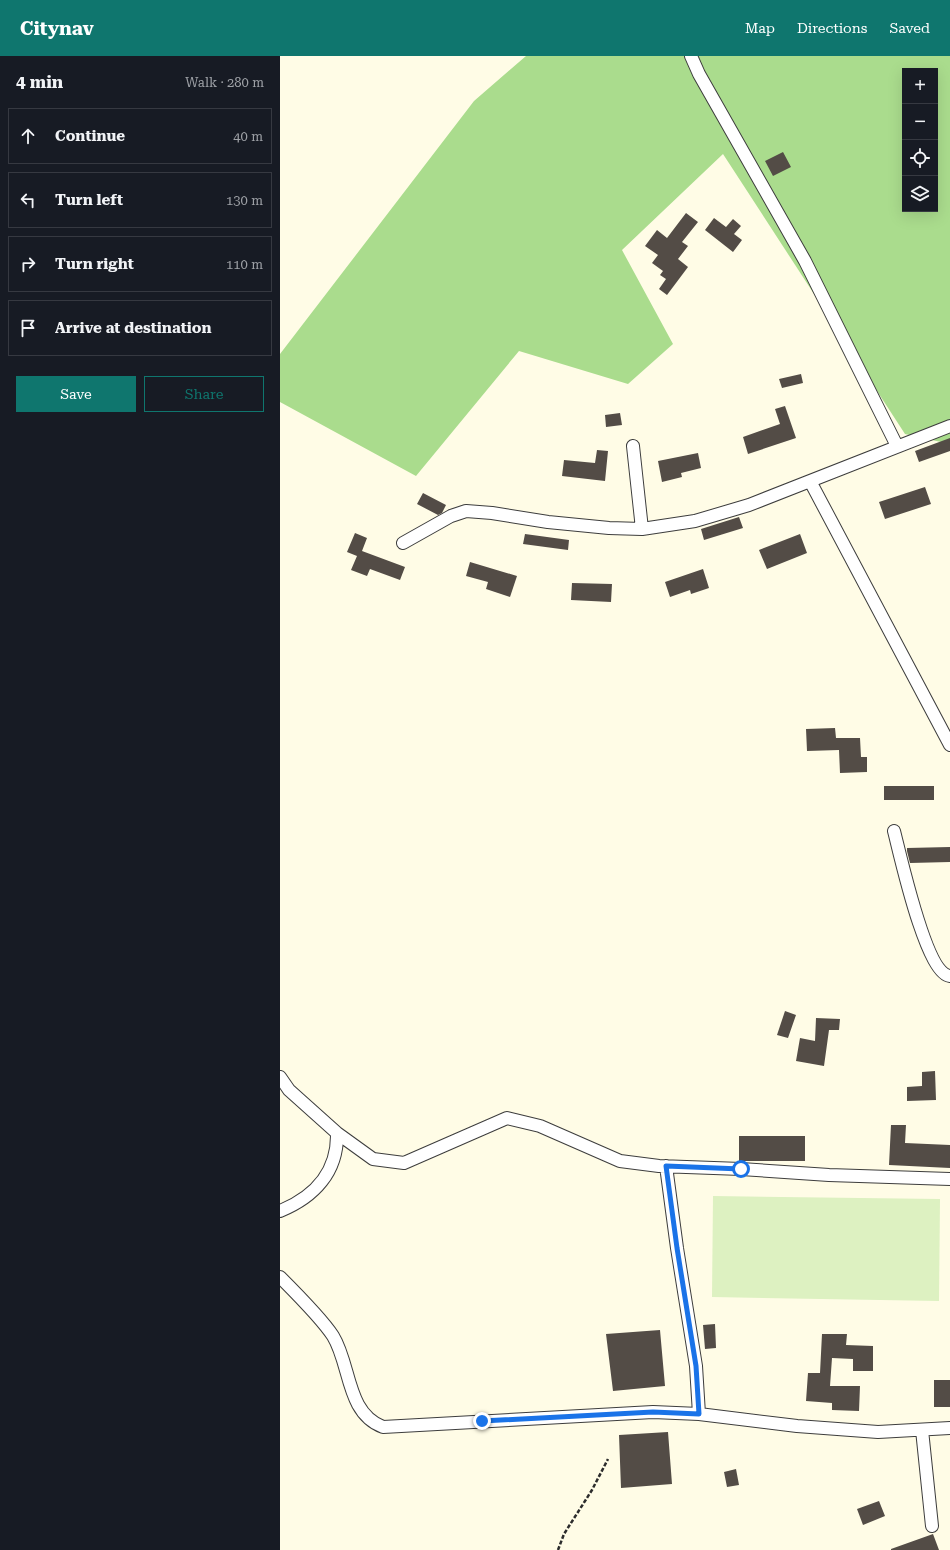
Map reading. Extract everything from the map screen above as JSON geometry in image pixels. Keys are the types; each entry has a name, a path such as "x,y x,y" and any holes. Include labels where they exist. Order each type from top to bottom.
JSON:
{"street":[{"path":"691,56 699,74 805,261 897,446"},
{"path":"403,543 451,516 466,511 492,513 548,522 609,528 642,529 674,526 715,516 810,481 950,426"},
{"path":"633,446 642,529"},
{"path":"810,481 950,744"},
{"path":"894,831 916,915 926,942 938,967 945,975 950,976"},
{"path":"280,1076 289,1090 337,1133 373,1159 404,1164 507,1118 540,1126 620,1161 666,1166 829,1175 950,1179"},
{"path":"280,1211 304,1200 322,1181 336,1150 337,1133"},
{"path":"666,1166 677,1248 696,1366 699,1414"},
{"path":"280,1277 328,1329 339,1350 353,1396 366,1414 377,1424 383,1427 653,1412 699,1414 797,1426 878,1432 950,1428"},
{"path":"922,1430 932,1526"}],"path":[{"path":"558,1550 564,1534 592,1490 608,1459"}],"green space":[{"path":"526,56 950,56 950,444 905,434 723,154 622,250 673,344 628,384 519,351 416,476 280,402 280,354 474,101"},
{"path":"713,1196 940,1199 939,1301 712,1297"}],"building":[{"path":"783,152 791,167 773,176 765,161"},
{"path":"686,213 698,222 682,242 688,246 678,259 688,267 667,295 659,289 666,279 660,275 663,271 652,263 658,255 645,246 657,230 667,238"},
{"path":"714,218 726,227 733,219 741,226 734,234 742,240 733,252 705,230"},
{"path":"801,374 803,383 782,388 779,379"},
{"path":"785,406 796,438 748,454 743,437 780,424 775,409"},
{"path":"620,413 622,425 606,427 605,415"},
{"path":"950,438 950,451 919,462 915,451"},
{"path":"597,450 608,451 605,481 562,476 564,460 595,463"},
{"path":"698,453 701,468 681,473 682,477 662,482 658,461"},
{"path":"925,487 931,504 885,519 879,502"},
{"path":"423,493 446,505 442,513 438,515 417,504"},
{"path":"739,517 743,528 704,540 701,529"},
{"path":"355,533 367,538 362,551 405,567 400,580 370,569 367,576 351,570 357,556 347,552"},
{"path":"525,534 569,540 568,550 523,544"},
{"path":"800,534 807,553 767,569 759,550"},
{"path":"470,562 517,576 510,597 486,589 488,582 466,576"},
{"path":"703,569 709,588 691,594 690,590 670,597 665,582"},
{"path":"572,583 612,584 611,602 571,600"},
{"path":"835,728 836,738 860,738 861,757 867,757 867,772 840,773 839,750 807,751 806,729"},
{"path":"884,786 934,786 934,800 884,800"},
{"path":"950,847 950,862 910,863 907,851 907,848"},
{"path":"785,1011 796,1015 788,1038 777,1035"},
{"path":"816,1018 840,1019 839,1030 829,1030 824,1066 796,1061 800,1038 815,1041"},
{"path":"935,1071 936,1100 907,1101 907,1087 922,1086 922,1072"},
{"path":"891,1125 906,1125 905,1143 950,1145 950,1168 889,1165"},
{"path":"739,1136 805,1136 805,1161 739,1161"},
{"path":"715,1324 716,1348 705,1349 703,1325"},
{"path":"660,1330 665,1386 613,1391 606,1334"},
{"path":"822,1334 847,1334 846,1345 873,1346 873,1371 853,1371 853,1359 832,1358 830,1386 860,1386 859,1411 832,1410 832,1403 806,1401 808,1373 820,1373"},
{"path":"934,1380 950,1380 950,1407 934,1407"},
{"path":"668,1432 672,1484 621,1488 619,1435"},
{"path":"736,1469 739,1485 727,1487 724,1472"},
{"path":"879,1501 885,1516 863,1525 857,1509"},
{"path":"933,1534 939,1550 891,1550 891,1549"}],"route":[{"path":"482,1421 653,1412 699,1414 696,1366 677,1248 666,1166 741,1169"}]}
